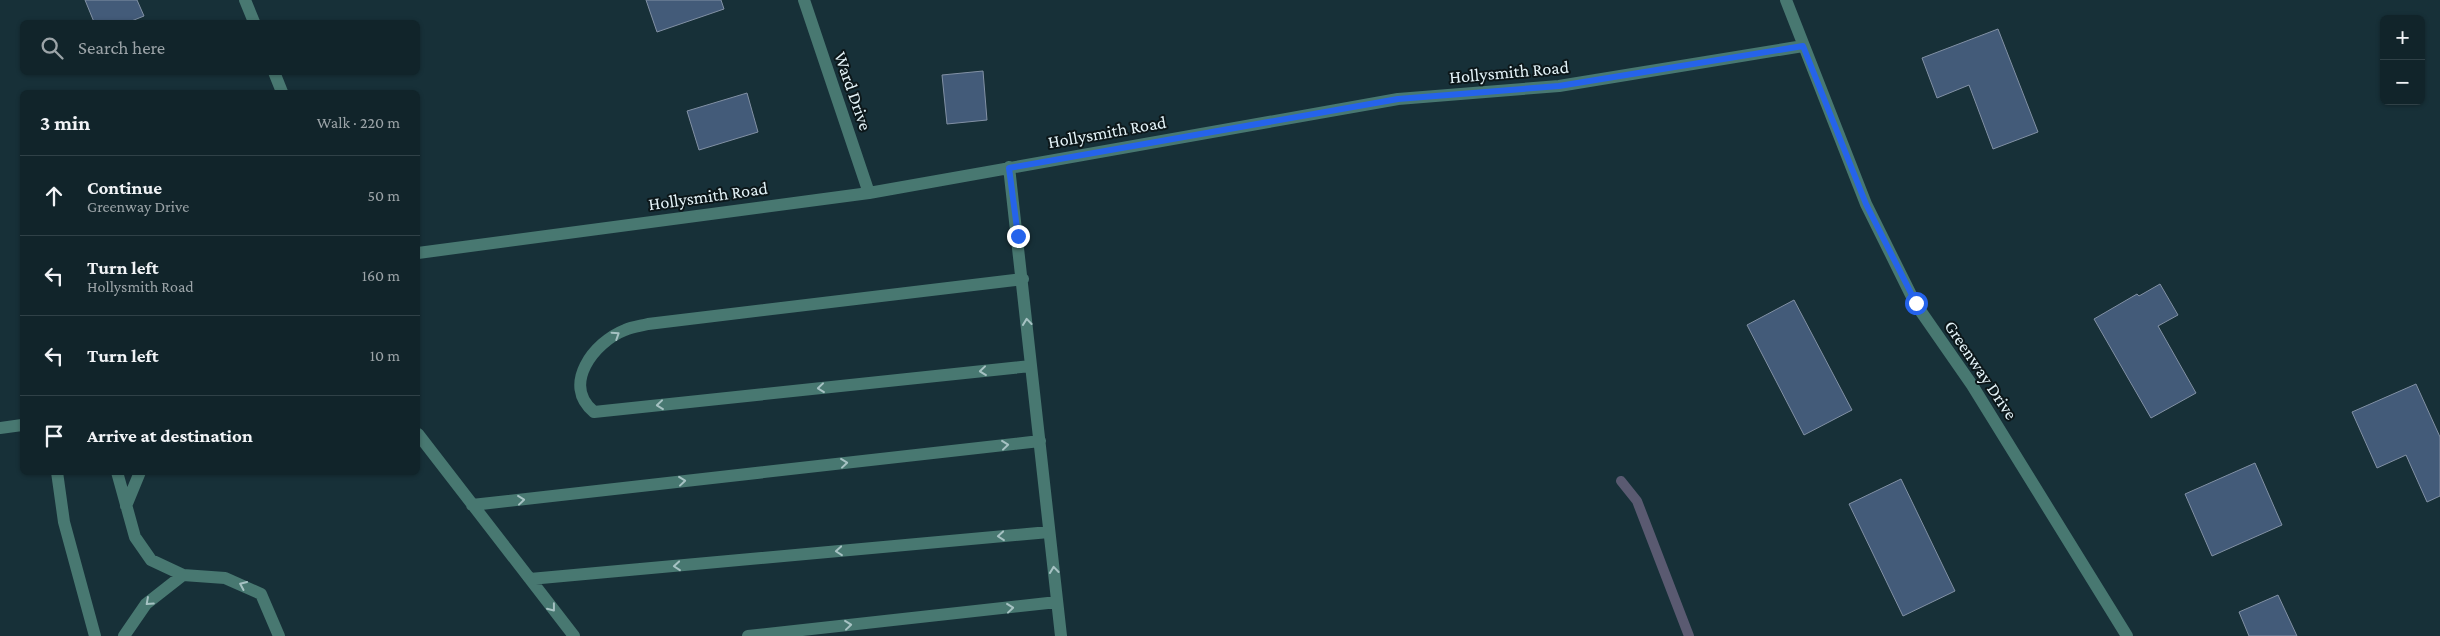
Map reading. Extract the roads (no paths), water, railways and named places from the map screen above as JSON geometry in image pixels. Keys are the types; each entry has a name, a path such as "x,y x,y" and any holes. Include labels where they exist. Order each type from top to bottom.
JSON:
{"street":[{"path":"245,0 253,20"},
{"name":"Ward Drive","path":"804,0 869,193"},
{"name":"Greenway Drive","path":"1786,0 1866,204 1916,303 1972,385 2127,636"},
{"name":"Hollysmith Road","path":"420,253 869,193 1398,99 1559,86 1803,46"},
{"path":"275,75 281,90"},
{"path":"1009,168 1060,636"},
{"path":"1022,279 648,324 624,330 607,341 594,353 579,378 578,387 581,397 594,412 1032,366"},
{"path":"0,428 20,425"},
{"path":"420,437 574,636"},
{"path":"472,505 1040,441"},
{"path":"57,475 64,522 95,636"},
{"path":"118,475 134,538 151,560 183,575 225,578 261,594 279,636"},
{"path":"126,506 139,475"},
{"path":"530,580 1049,532"},
{"path":"124,636 146,604 183,575"},
{"path":"748,636 1057,602"}],"waterway":[{"path":"1621,481 1637,501 1689,636"}]}
